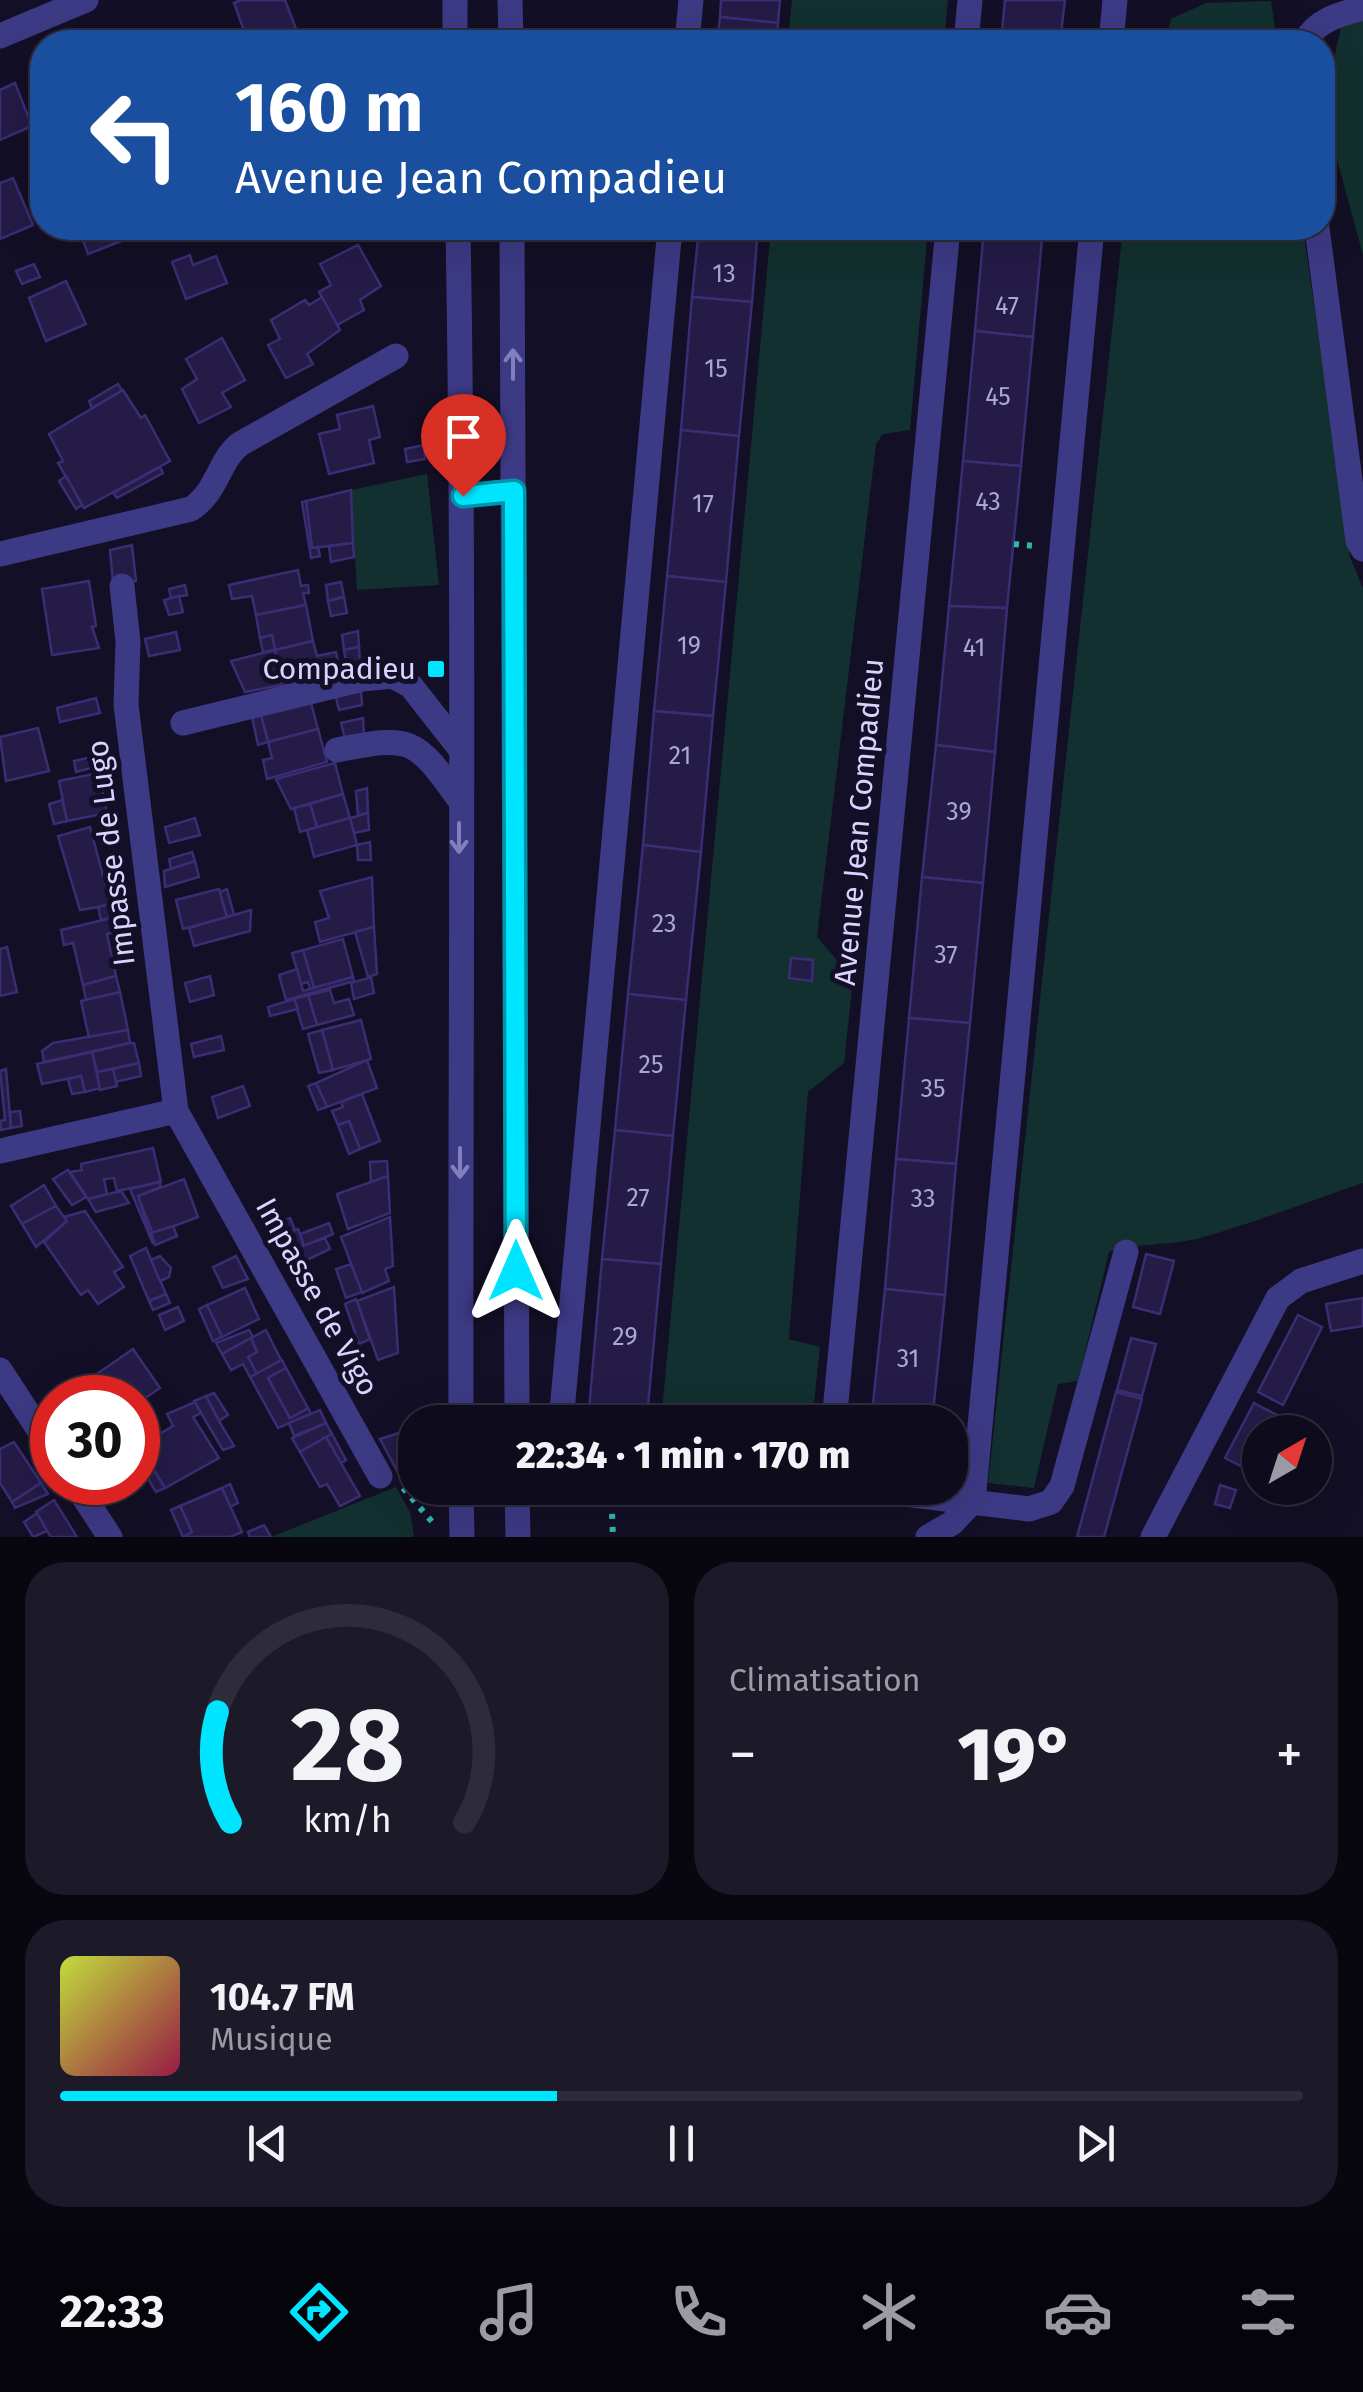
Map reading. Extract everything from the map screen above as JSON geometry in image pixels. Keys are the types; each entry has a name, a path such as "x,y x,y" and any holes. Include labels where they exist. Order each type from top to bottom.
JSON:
{"street":[{"path":"0,36 86,0"},
{"path":"454,0 455,30"},
{"path":"510,0 511,30"},
{"path":"689,30 691,0"},
{"path":"967,30 970,0"},
{"path":"1112,30 1115,0"},
{"path":"1311,30 1330,8 1363,8"},
{"path":"458,240 463,496 458,746 461,1405"},
{"path":"512,240 517,1405"},
{"path":"563,1405 669,240"},
{"name":"Avenue Jean Compadieu","path":"836,1405 947,240"},
{"path":"928,1537 952,1524 974,1501 1091,240"},
{"path":"1320,240 1358,541 1363,549"},
{"path":"0,554 191,509 207,498 230,451 396,356"},
{"path":"463,496 514,491"},
{"name":"Impasse de Lugo","path":"122,586 128,642 126,705 176,1112"},
{"path":"183,723 362,678 393,676 411,686 458,746"},
{"path":"337,750 394,740 426,753 459,799"},
{"path":"0,1152 176,1112"},
{"name":"Impasse de Vigo","path":"176,1112 380,1476"},
{"path":"968,1500 1029,1509 1051,1502 1062,1486 1126,1252"},
{"path":"1153,1537 1278,1298 1302,1281 1363,1261"},
{"path":"0,1370 30,1416"},
{"path":"89,1505 110,1537"},
{"path":"462,1505 462,1534"},
{"path":"517,1505 518,1537"}],"path":[{"path":"380,1476 405,1490 440,1531 462,1534"},
{"path":"612,1505 614,1537"}],"green space":[{"path":"792,0 948,0 945,30 789,30"},
{"path":"1347,0 1363,0 1363,255 1335,152 1335,54"},
{"path":"1271,1 1275,30 1168,30 1171,19 1206,3"},
{"path":"770,240 927,240 910,430 883,434 876,444 817,937 853,979 844,1063 808,1092 789,1339 820,1347 814,1405 663,1405"},
{"path":"1122,240 1305,240 1350,557 1363,588 1363,1183 1200,1238 1109,1252 1078,1381 1058,1384 1034,1488 988,1483"},
{"path":"427,474 439,585 357,590 351,490"},
{"path":"396,1487 398,1505 406,1505 410,1512 414,1537 271,1537"}],"building":[{"path":"285,0 296,30 244,30 234,3"},
{"path":"721,0 780,0 778,23 720,17"},
{"path":"1005,0 1065,0 1061,30 1002,30"},
{"path":"720,17 778,23 777,30 718,30"},
{"path":"15,83 30,127 0,140 0,90"},
{"path":"13,178 30,226 0,239 0,183"},
{"path":"83,240 124,240 88,254"},
{"path":"698,240 757,240 752,302 692,297"},
{"path":"983,240 1042,240 1033,337 975,331"},
{"path":"358,245 381,286 360,300 364,310 337,325 319,292 331,285 320,264"},
{"path":"190,255 193,265 216,256 227,283 186,299 172,262"},
{"path":"34,264 40,277 22,284 16,271"},
{"path":"66,281 86,324 46,341 29,298"},
{"path":"322,297 340,330 307,354 313,364 286,378 268,345 280,339 271,320 305,300 309,305"},
{"path":"692,297 752,302 739,436 681,430"},
{"path":"975,331 1033,337 1021,466 963,461"},
{"path":"222,338 245,380 222,393 231,407 199,423 182,389 197,379 186,359"},
{"path":"118,384 122,391 92,408 89,401"},
{"path":"123,390 141,418 145,415 170,461 84,508 58,463 63,461 49,434"},
{"path":"373,406 380,437 369,440 374,463 329,474 319,434 340,429 337,415"},
{"path":"681,430 739,436 726,582 667,576"},
{"path":"424,445 425,459 407,462 405,449"},
{"path":"963,461 1021,466 1007,608 949,606"},
{"path":"160,467 163,473 117,498 113,493"},
{"path":"66,476 82,505 76,509 59,481"},
{"path":"351,490 353,543 312,548 306,501"},
{"path":"306,501 312,548 318,547 320,556 311,558 302,502"},
{"path":"353,543 354,557 331,562 329,546"},
{"path":"132,545 136,581 113,583 110,550"},
{"path":"298,570 301,586 308,585 309,593 303,593 306,605 256,615 252,596 232,599 229,585"},
{"path":"667,576 726,582 713,716 654,711"},
{"path":"89,581 96,626 92,627 99,648 52,655 42,589"},
{"path":"341,582 344,597 328,601 326,585"},
{"path":"185,585 187,595 171,598 169,589"},
{"path":"179,596 183,612 169,615 164,600"},
{"path":"344,597 347,613 331,616 328,601"},
{"path":"306,605 313,641 275,650 272,635 260,638 256,615"},
{"path":"949,606 1007,608 995,752 936,745"},
{"path":"358,631 359,647 344,650 342,635"},
{"path":"176,632 180,650 149,656 145,639"},
{"path":"272,635 275,650 263,652 260,638"},
{"path":"313,641 317,656 336,652 340,671 282,685 275,650"},
{"path":"359,647 360,666 347,669 344,650"},
{"path":"275,650 282,685 245,692 231,661"},
{"path":"361,691 362,705 339,710 336,697"},
{"path":"96,698 100,713 60,722 57,708"},
{"path":"311,703 318,729 268,742 261,715"},
{"path":"654,711 713,716 701,852 643,845"},
{"path":"261,715 268,742 258,745 252,717"},
{"path":"363,718 364,736 345,739 341,723"},
{"path":"38,728 49,771 6,781 0,737"},
{"path":"318,729 327,762 267,779 263,760 272,758 268,742"},
{"path":"936,745 995,752 983,883 922,877"},
{"path":"92,757 95,767 76,772 74,761"},
{"path":"335,763 343,794 291,809 276,779"},
{"path":"99,773 107,813 67,821 59,781"},
{"path":"367,788 368,813 358,815 356,791"},
{"path":"343,794 350,818 317,827 310,804"},
{"path":"62,800 67,821 54,824 49,804"},
{"path":"310,804 317,827 300,832 294,808"},
{"path":"368,813 369,830 354,833 350,818"},
{"path":"195,818 200,835 169,843 165,827"},
{"path":"350,818 357,845 314,857 307,830"},
{"path":"90,827 111,905 80,910 58,836"},
{"path":"370,842 371,860 358,860 357,845"},
{"path":"643,845 701,852 686,1000 628,994"},
{"path":"192,852 195,861 171,869 169,859"},
{"path":"195,861 199,877 165,887 164,871"},
{"path":"372,877 374,927 320,942 315,922 329,918 320,891"},
{"path":"922,877 983,883 970,1023 909,1018"},
{"path":"219,889 227,917 183,929 176,900"},
{"path":"227,889 234,915 227,917 220,892"},
{"path":"127,899 128,914 101,920 98,907"},
{"path":"251,910 250,931 194,946 189,928"},
{"path":"128,914 130,928 107,934 116,976 83,985 73,943 64,945 61,930"},
{"path":"374,927 377,974 368,977 355,932"},
{"path":"343,939 353,977 314,988 303,950"},
{"path":"7,947 17,992 0,996 0,949"},
{"path":"303,950 314,988 310,989 308,982 301,984 292,953"},
{"path":"791,958 813,960 812,981 789,978"},
{"path":"297,969 303,991 353,977 354,981 286,1000 279,975"},
{"path":"116,976 120,992 86,1000 83,985"},
{"path":"210,976 214,995 190,1002 185,983"},
{"path":"371,977 374,993 354,999 351,983"},
{"path":"330,990 334,1003 349,999 354,1015 317,1025 308,995"},
{"path":"120,992 128,1030 89,1038 81,1001"},
{"path":"628,994 686,1000 673,1136 615,1130"},
{"path":"308,995 317,1025 303,1029 294,999"},
{"path":"294,999 298,1009 270,1016 268,1007"},
{"path":"909,1018 970,1023 956,1164 896,1159"},
{"path":"361,1020 371,1059 333,1070 322,1030"},
{"path":"128,1030 130,1043 44,1062 42,1051 53,1043"},
{"path":"322,1030 333,1070 319,1073 308,1034"},
{"path":"221,1036 224,1050 194,1057 191,1044"},
{"path":"134,1043 139,1063 97,1072 92,1052"},
{"path":"92,1052 100,1088 85,1092 81,1076 42,1084 37,1064"},
{"path":"367,1060 377,1088 327,1107 316,1083"},
{"path":"139,1063 141,1076 115,1082 113,1069"},
{"path":"6,1069 11,1128 1,1130 0,1121 5,1120 0,1071"},
{"path":"113,1069 117,1086 100,1090 97,1072"},
{"path":"81,1076 85,1092 72,1094 68,1079"},
{"path":"316,1083 327,1107 318,1110 308,1086"},
{"path":"243,1086 250,1106 218,1118 212,1097"},
{"path":"362,1094 380,1141 360,1149 349,1121 338,1125 332,1111 343,1107 341,1102"},
{"path":"20,1111 22,1126 11,1128 10,1112"},
{"path":"349,1121 360,1149 349,1154 338,1125"},
{"path":"615,1130 673,1136 661,1264 602,1259"},
{"path":"153,1148 161,1182 117,1191 114,1178 104,1179 107,1194 88,1199 70,1172 82,1170 81,1164"},
{"path":"896,1159 956,1164 945,1295 885,1289"},
{"path":"387,1161 388,1176 371,1182 370,1162"},
{"path":"68,1170 86,1197 72,1205 53,1179"},
{"path":"388,1176 390,1213 348,1229 337,1194"},
{"path":"184,1179 198,1217 153,1234 138,1196"},
{"path":"159,1182 161,1187 138,1196 153,1244 130,1189"},
{"path":"44,1185 56,1206 22,1224 11,1206"},
{"path":"121,1191 129,1203 96,1212 88,1199"},
{"path":"56,1206 67,1221 36,1247 22,1224"},
{"path":"85,1211 123,1267 114,1272 124,1287 98,1304 88,1290 81,1295 44,1242 67,1221 64,1217"},
{"path":"390,1217 393,1266 385,1269 389,1281 362,1293 341,1237"},
{"path":"290,1218 295,1230 271,1238 265,1227"},
{"path":"329,1223 333,1234 304,1246 300,1234"},
{"path":"173,1226 177,1236 155,1245 151,1233"},
{"path":"298,1229 304,1246 280,1254 271,1238"},
{"path":"325,1238 330,1249 288,1269 280,1254"},
{"path":"146,1248 166,1294 149,1301 130,1256"},
{"path":"1146,1254 1174,1261 1160,1314 1133,1307"},
{"path":"160,1256 171,1268 169,1277 160,1281 151,1260"},
{"path":"236,1256 248,1279 223,1288 213,1267"},
{"path":"602,1259 661,1264 648,1405 589,1405"},
{"path":"351,1264 362,1292 346,1298 336,1269"},
{"path":"394,1287 398,1353 378,1360 357,1301"},
{"path":"245,1288 259,1319 222,1337 207,1305"},
{"path":"885,1289 945,1295 934,1405 873,1405"},
{"path":"166,1294 170,1303 153,1310 149,1301"},
{"path":"1363,1298 1363,1326 1331,1331 1326,1304"},
{"path":"356,1299 370,1339 359,1344 345,1304"},
{"path":"207,1305 222,1337 213,1341 199,1309"},
{"path":"178,1307 184,1321 165,1330 159,1315"},
{"path":"1298,1315 1322,1327 1283,1405 1258,1392"},
{"path":"249,1330 253,1337 222,1354 216,1343"},
{"path":"266,1330 281,1360 257,1374 248,1357 257,1352 251,1338"},
{"path":"251,1338 257,1352 248,1357 257,1374 250,1377 243,1364 231,1370 222,1354"},
{"path":"1131,1338 1156,1344 1142,1396 1117,1390"},
{"path":"133,1349 151,1375 95,1375"},
{"path":"282,1360 286,1368 268,1378 290,1418 308,1408 311,1414 278,1428 250,1377"},
{"path":"286,1368 308,1408 290,1418 268,1378"},
{"path":"1116,1392 1142,1399 1104,1537 1077,1537"},
{"path":"214,1393 228,1415 219,1421 206,1396"},
{"path":"206,1396 234,1446 223,1450 194,1401"},
{"path":"195,1402 201,1413 193,1417 219,1458 165,1488 160,1480 160,1434 173,1426 167,1414"},
{"path":"1254,1403 1277,1415 1248,1415"},
{"path":"320,1410 326,1423 294,1436 289,1423"},
{"path":"326,1423 332,1434 300,1452 292,1438"},
{"path":"1242,1426 1242,1466 1225,1458"},
{"path":"398,1433 398,1473 380,1439"},
{"path":"332,1434 346,1460 341,1463 326,1437"},
{"path":"326,1437 360,1496 340,1506 327,1484 320,1487 300,1452"},
{"path":"14,1442 30,1466 30,1490 12,1502 0,1483 0,1449"},
{"path":"230,1484 238,1503 230,1507 222,1488"},
{"path":"1220,1485 1236,1490 1230,1508 1215,1504"},
{"path":"222,1488 242,1532 230,1537 183,1537 192,1532 180,1506"},
{"path":"30,1490 30,1502 15,1508 12,1502"},
{"path":"46,1505 57,1505 77,1537 51,1537 36,1512"},
{"path":"180,1506 192,1532 183,1537 171,1510"},
{"path":"37,1513 47,1531 33,1537 24,1522"},
{"path":"264,1525 271,1537 250,1537 248,1532"}],"place":[{"name":"Compadieu","path":"436,669"}],"route":[{"path":"463,496 514,491 516,1271"}]}
